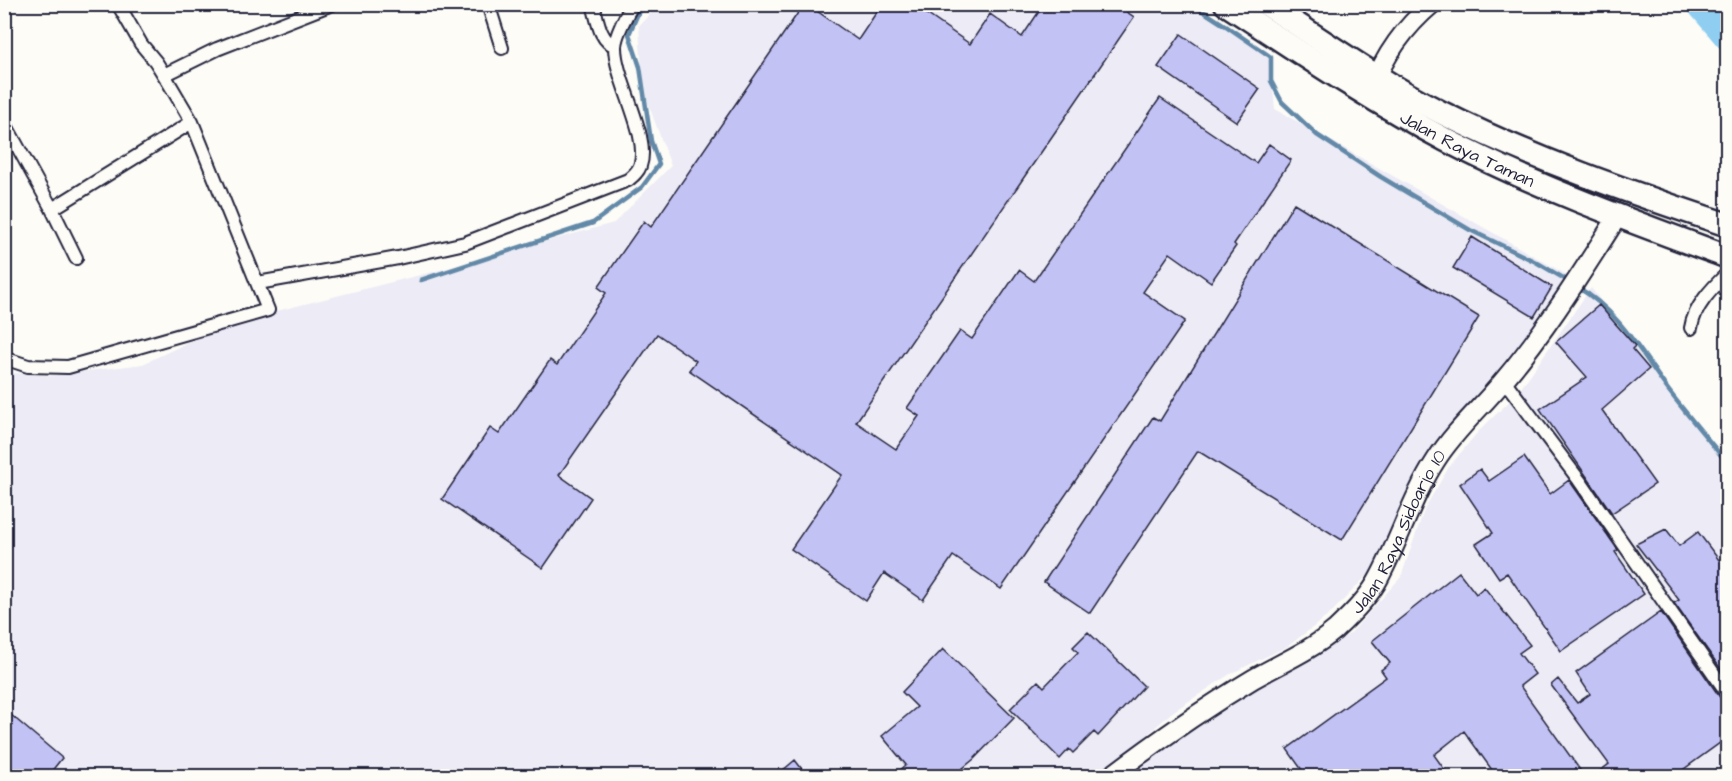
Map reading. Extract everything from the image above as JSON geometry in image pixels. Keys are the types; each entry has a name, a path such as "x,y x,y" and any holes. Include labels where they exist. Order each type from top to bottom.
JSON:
{"highway":[{"name":"Jalan Raya Taman","path":"1226,4 1287,23 1380,86 1497,140 1564,169 1728,225"},
{"name":"Jalan Raya Taman","path":"1380,86 1388,109 1491,162 1618,216 1728,257"}],"street":[{"path":"4,358 28,366 68,367 265,313 268,310 192,122 118,4"},
{"path":"164,75 217,49 332,4"},
{"path":"488,4 502,48"},
{"path":"593,4 604,39 609,44 615,45"},
{"path":"259,286 465,243 628,180 640,165 641,144 616,61 615,45 627,13 633,4"},
{"path":"1380,86 1400,36 1432,4"},
{"path":"4,122 76,258"},
{"path":"52,209 192,122"},
{"name":"Jalan Raya Sidoarjo 10","path":"1111,777 1164,736 1255,678 1299,655 1335,630 1378,580 1418,489 1438,458 1463,425 1504,380 1567,295 1618,216"},
{"path":"1691,328 1692,316 1728,273"},
{"path":"1504,380 1579,480 1728,694"}],"shaded area":[{"path":"658,5 1197,5 1269,52 1275,109 1569,276 1510,365 1435,443 1405,499 1375,567 1329,615 1288,646 1230,674 1171,713 1126,754 1093,776 5,776 4,372 50,376 143,364 229,323 456,266 614,223 671,166 643,89 639,26"},
{"path":"1591,288 1727,464 1727,776 1126,776 1233,700 1304,664 1351,633 1401,577 1425,508 1449,467 1478,432 1517,394"}],"building":[{"path":"804,4 858,40 882,4 912,4 970,44 990,14 1022,37 1044,4 1115,4 1134,17 856,422 896,449 919,416 907,408 960,331 972,339 1019,270 1034,281 1160,98 1256,163 1269,144 1291,160 1211,282 1170,253 1143,292 1185,321 1001,589 953,556 923,600 884,573 866,601 791,549 842,475 689,370 696,361 657,334 559,475 591,498 543,568 442,499 490,428 499,434 550,360 557,365 606,293 598,287 644,221 651,227"},
{"path":"1181,34 1260,89 1237,122 1158,67"},
{"path":"1294,203 1479,317 1342,540 1198,451 1090,613 1044,582 1153,417 1160,421"},
{"path":"1472,237 1552,287 1534,317 1453,268"},
{"path":"1599,305 1635,346 1632,349 1649,369 1602,410 1655,484 1612,513 1540,409 1587,377 1556,342"},
{"path":"1524,457 1550,494 1569,480 1618,550 1615,552 1644,594 1561,651 1507,573 1499,578 1476,544 1493,533 1460,484 1480,469 1489,481"},
{"path":"1666,529 1679,546 1698,532 1719,560 1728,554 1728,679 1674,603 1679,600 1636,544"},
{"path":"1459,572 1476,594 1484,587 1530,645 1519,653 1535,674 1520,686 1585,777 1497,777 1464,731 1434,755 1450,777 1307,777 1287,749 1386,677 1381,670 1390,663 1372,641"},
{"path":"1661,612 1721,699 1728,702 1728,737 1673,777 1592,777 1609,764 1551,685 1558,679 1577,703 1590,694 1576,673"},
{"path":"1088,632 1144,686 1098,736 1094,732 1073,753 1069,749 1060,759 1010,709 1038,681 1044,687 1078,652 1073,647"},
{"path":"943,649 1014,718 974,759 952,777 892,777 906,765 882,736 917,707 902,692"},
{"path":"4,709 62,758 47,777 4,777"},
{"path":"795,760 808,777 775,777"}],"waterway":[{"path":"421,280 593,223 642,187 659,164 651,141 640,67 629,34 642,4"},
{"path":"1192,4 1271,57 1271,81 1282,102 1317,135 1381,177 1470,230 1536,262 1570,282"},
{"path":"1699,4 1728,38"},
{"path":"1577,287 1592,297 1617,320 1676,400 1728,464"}]}
